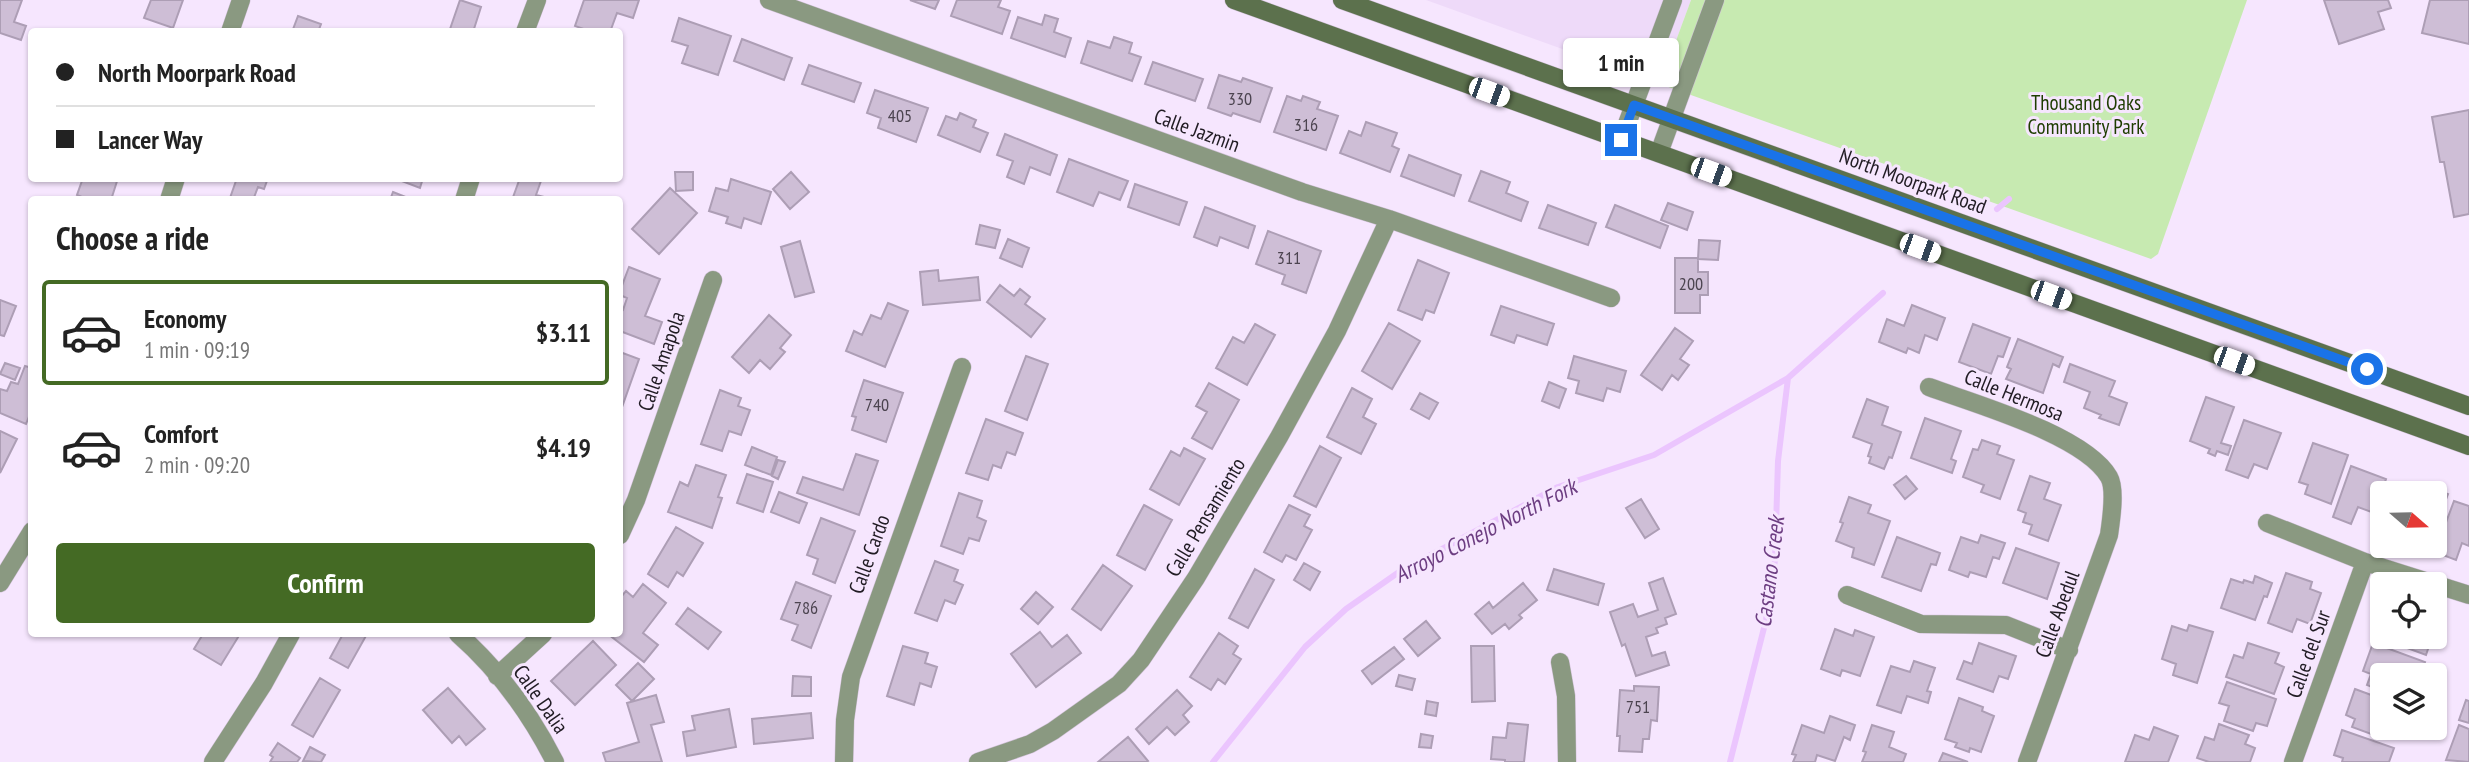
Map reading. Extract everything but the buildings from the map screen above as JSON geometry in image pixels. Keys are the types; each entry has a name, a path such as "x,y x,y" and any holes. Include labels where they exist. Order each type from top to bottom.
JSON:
{"main road":[{"path":"1234,0 2469,446"},
{"name":"North Moorpark Road","path":"1342,0 2469,407"}],"street":[{"path":"231,28 241,0"},
{"path":"526,28 537,0"},
{"name":"Calle Jazmin","path":"769,0 1302,192 1389,219 1611,298"},
{"path":"1621,140 1673,0"},
{"path":"1659,153 1715,0"},
{"name":"Calle Pensamiento","path":"978,762 1030,744 1053,732 1119,684 1142,660 1196,578 1285,425 1337,331 1389,219"},
{"name":"Calle Amapola","path":"623,528 636,500 713,280"},
{"name":"Calle Cardo","path":"844,762 845,720 851,677 962,367"},
{"name":"Calle Hermosa","path":"1929,387 2054,433 2100,466 2111,479"},
{"name":"Calle Abedul","path":"2027,762 2109,535 2113,513 2111,479"},
{"path":"2267,523 2365,562 2469,595"},
{"path":"0,583 28,538"},
{"name":"Calle del Sur","path":"2293,762 2365,562"},
{"path":"1847,595 1921,624 2006,625 2069,650"},
{"path":"213,762 289,637"},
{"name":"Calle Dalia","path":"461,637 533,721 555,762"},
{"path":"497,676 539,637"},
{"path":"1560,662 1566,696 1567,762"}],"shaded area":[{"path":"1426,0 1691,0 1660,84"}],"green space":[{"name":"Thousand Oaks Community Park","path":"1691,0 2247,0 2158,254 2151,259 1660,84"}],"waterway":[{"name":"Arroyo Conejo North Fork","path":"1997,209 2009,199"},
{"name":"Arroyo Conejo North Fork","path":"1213,762 1305,647 1346,609 1399,572 1558,487 1654,455 1788,378 1883,293"},
{"name":"Castano Creek","path":"1730,762 1766,620 1775,560 1778,461 1788,378"}],"route":[{"path":"1621,140 1634,105 2367,369"}]}
